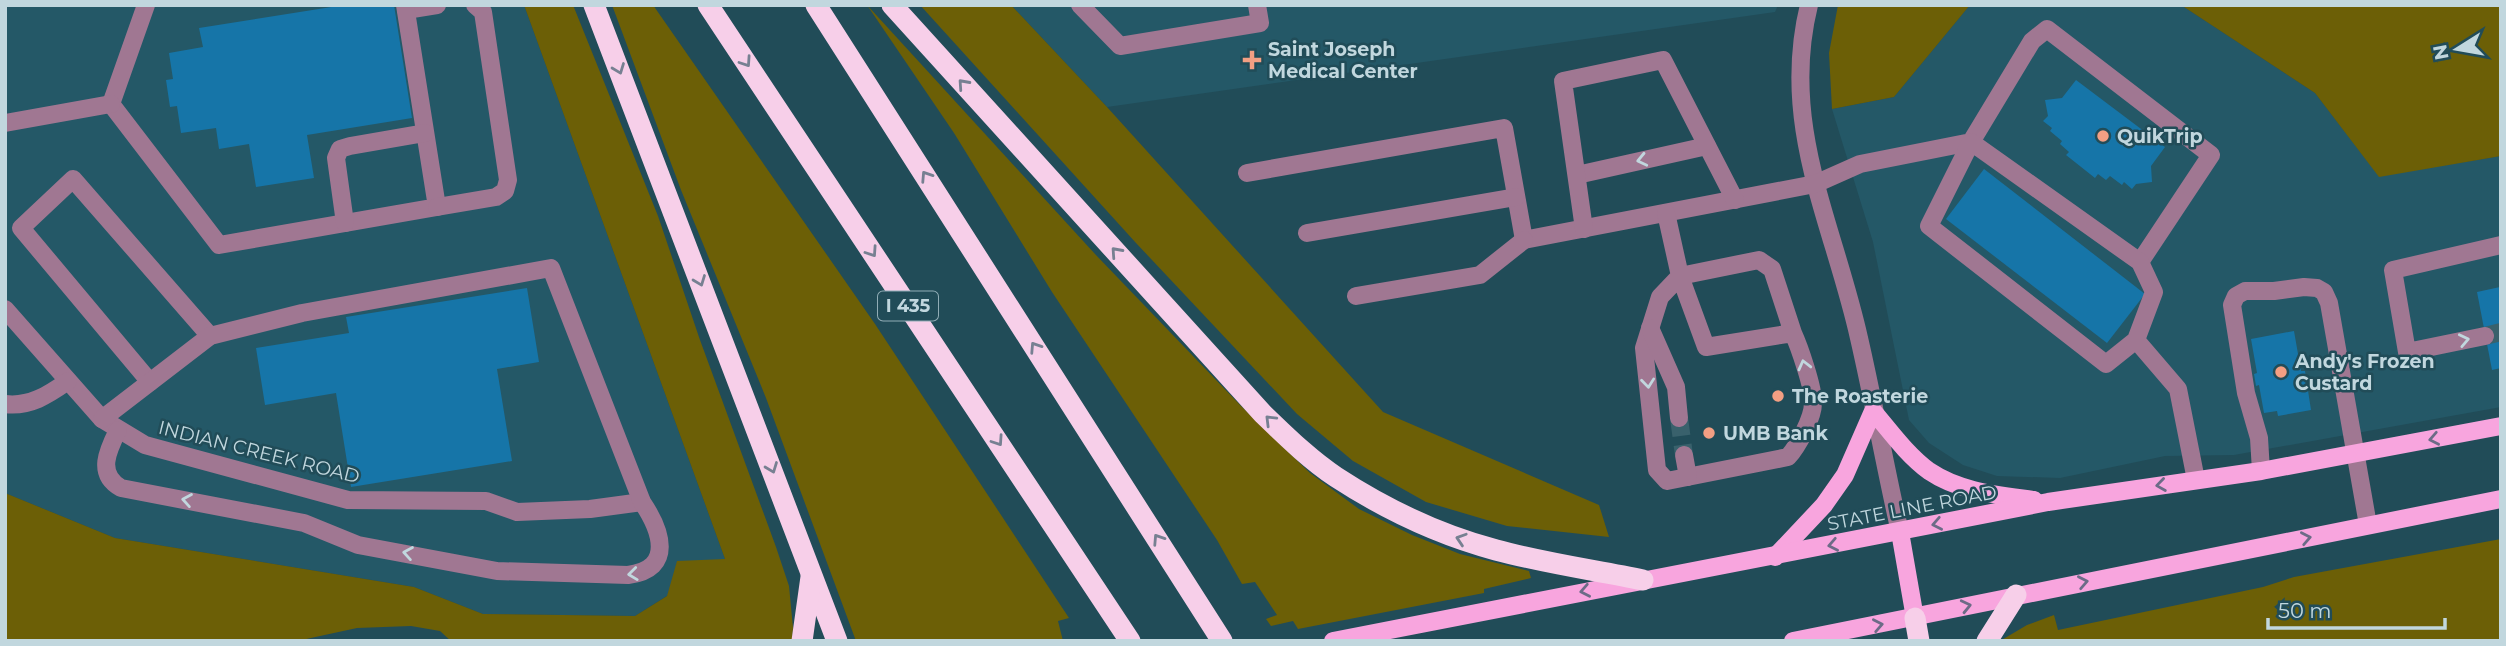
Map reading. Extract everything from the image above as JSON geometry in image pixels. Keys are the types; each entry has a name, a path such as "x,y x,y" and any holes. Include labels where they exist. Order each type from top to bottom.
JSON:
{"highway":[{"path":"594,5 837,641"},
{"name":"I 435","path":"708,5 1130,641"},
{"path":"816,5 1222,641"},
{"path":"892,5 1263,414 1324,468 1386,506 1454,537 1527,558 1643,580"},
{"path":"802,641 812,574"},
{"path":"1987,641 2016,595"},
{"path":"1915,618 1919,641"}],"main road":[{"path":"1775,556 1824,505 1845,475 1873,411 1908,452 1929,471 1966,489 2048,502"},
{"name":"STATE LINE ROAD","path":"1333,641 2048,502 2261,471 2501,426"},
{"path":"1793,641 2501,499"},
{"path":"1900,532 1915,618"}],"street":[{"path":"111,104 146,5"},
{"path":"437,5 405,8 437,207"},
{"path":"111,104 219,245 496,197 505,191 508,180 483,12 475,5"},
{"path":"1080,5 1121,46 1260,23 1258,5"},
{"path":"1809,5 1804,25 1800,93 1805,146 1859,338 1900,532"},
{"path":"1356,296 1480,275 1524,240 1815,184 1860,164 1971,142 2140,262 2154,292 2136,340 2106,365 1929,226 1971,142 2032,41 2047,29 2211,155 2140,262"},
{"path":"1584,229 1563,81 1663,60 1735,200"},
{"path":"5,122 111,104"},
{"path":"1247,173 1504,128 1524,240"},
{"path":"345,223 335,158 340,149 425,133"},
{"path":"1577,175 1707,146"},
{"path":"150,382 21,228 73,179 211,336"},
{"path":"1307,233 1516,197"},
{"path":"1667,213 1680,276 1706,347 1793,334"},
{"path":"2485,336 2407,352 2393,270 2501,245"},
{"path":"1759,260 1772,269 1800,348 1814,403 1796,448 1788,457 1667,481 1657,470 1644,348 1660,297 1680,276 1759,260"},
{"path":"102,419 211,336 302,313 551,268 642,502 653,519 660,547 658,559 651,569 628,575 498,571 358,545 304,523 121,488 112,483 106,470 106,458 118,429"},
{"path":"2261,471 2259,438 2254,420 2256,403 2240,319 2240,303 2245,298 2274,291 2317,288 2324,292 2329,303 2368,525"},
{"name":"INDIAN CREEK ROAD","path":"5,309 102,419 145,445 348,500 486,501 517,512 590,509 642,502"},
{"path":"1650,328 1676,387 1679,418"},
{"path":"2136,340 2178,389 2196,480"},
{"path":"5,404 28,403 68,381"},
{"path":"1684,455 1688,477"}],"shaded area":[{"path":"5,5 524,5 725,559 635,616 483,614 414,587 115,538 5,493"},
{"path":"524,5 573,5 658,216 776,547 789,586 792,641 451,641 440,631 411,626 357,628 297,641 5,641 5,493 115,538 414,587 483,614 635,616 667,596 677,561 725,559"},
{"path":"612,5 653,5 875,324 1069,618 1058,621 1063,641 856,641 766,398 681,190"},
{"path":"867,5 1095,254 1241,406 1310,473 1359,509 1412,535 1460,554 1529,571 1531,578 1484,589 1484,593 1298,629 1293,621 1271,626 1266,619 1277,615 1255,582 1242,584 1217,540 1052,292 954,133"},
{"path":"920,5 1011,5 1383,412 1599,505 1609,537 1507,526 1426,502 1353,461 1297,414 1136,243"},
{"name":"Saint Joseph Medical Center","path":"1011,5 1778,5 1775,12 1107,107"},
{"path":"1838,5 1970,5 1894,97 1832,109 1829,53"},
{"path":"1970,5 2181,5 2315,93 2379,176 2501,156 2501,407 2234,455 2165,456 2060,478 1997,476 1963,465 1929,443 1909,420 1873,242 1832,109 1894,97"},
{"path":"2181,5 2501,5 2501,156 2379,177 2315,93"},
{"path":"2501,539 2501,641 2000,641 2027,625 2054,615 2058,630 2263,587 2294,577"}],"building":[{"path":"344,5 394,5 412,118 307,135 314,178 256,187 249,144 219,149 216,128 181,133 177,106 170,107 166,80 173,79 169,53 203,47 199,28"},
{"name":"QuikTrip","path":"2076,80 2165,147 2151,166 2152,182 2136,184 2132,189 2110,176 2106,180 2098,174 2095,178 2066,155 2069,152 2060,144 2062,141 2043,121 2048,116 2045,100 2062,98"},
{"path":"1984,169 2145,294 2107,343 1946,219"},
{"path":"2500,287 2501,368 2492,370 2477,292"},
{"path":"527,288 539,362 497,369 512,461 351,487 336,393 265,405 256,348 349,333 346,317"},
{"name":"Andy's Frozen Custard","path":"2294,331 2301,371 2305,371 2311,410 2278,416 2277,411 2264,413 2259,385 2256,386 2254,374 2257,373 2251,339"}],"tunnel":[{"path":"2485,336 2501,332"},
{"path":"1679,418 1684,455"}],"place":[{"name":"Saint Joseph Medical Center","path":"1252,60"},
{"name":"QuikTrip","path":"2103,136"},
{"name":"Andy's Frozen Custard","path":"2281,372"},
{"name":"The Roasterie","path":"1778,396"},
{"name":"UMB Bank","path":"1709,433"}]}
